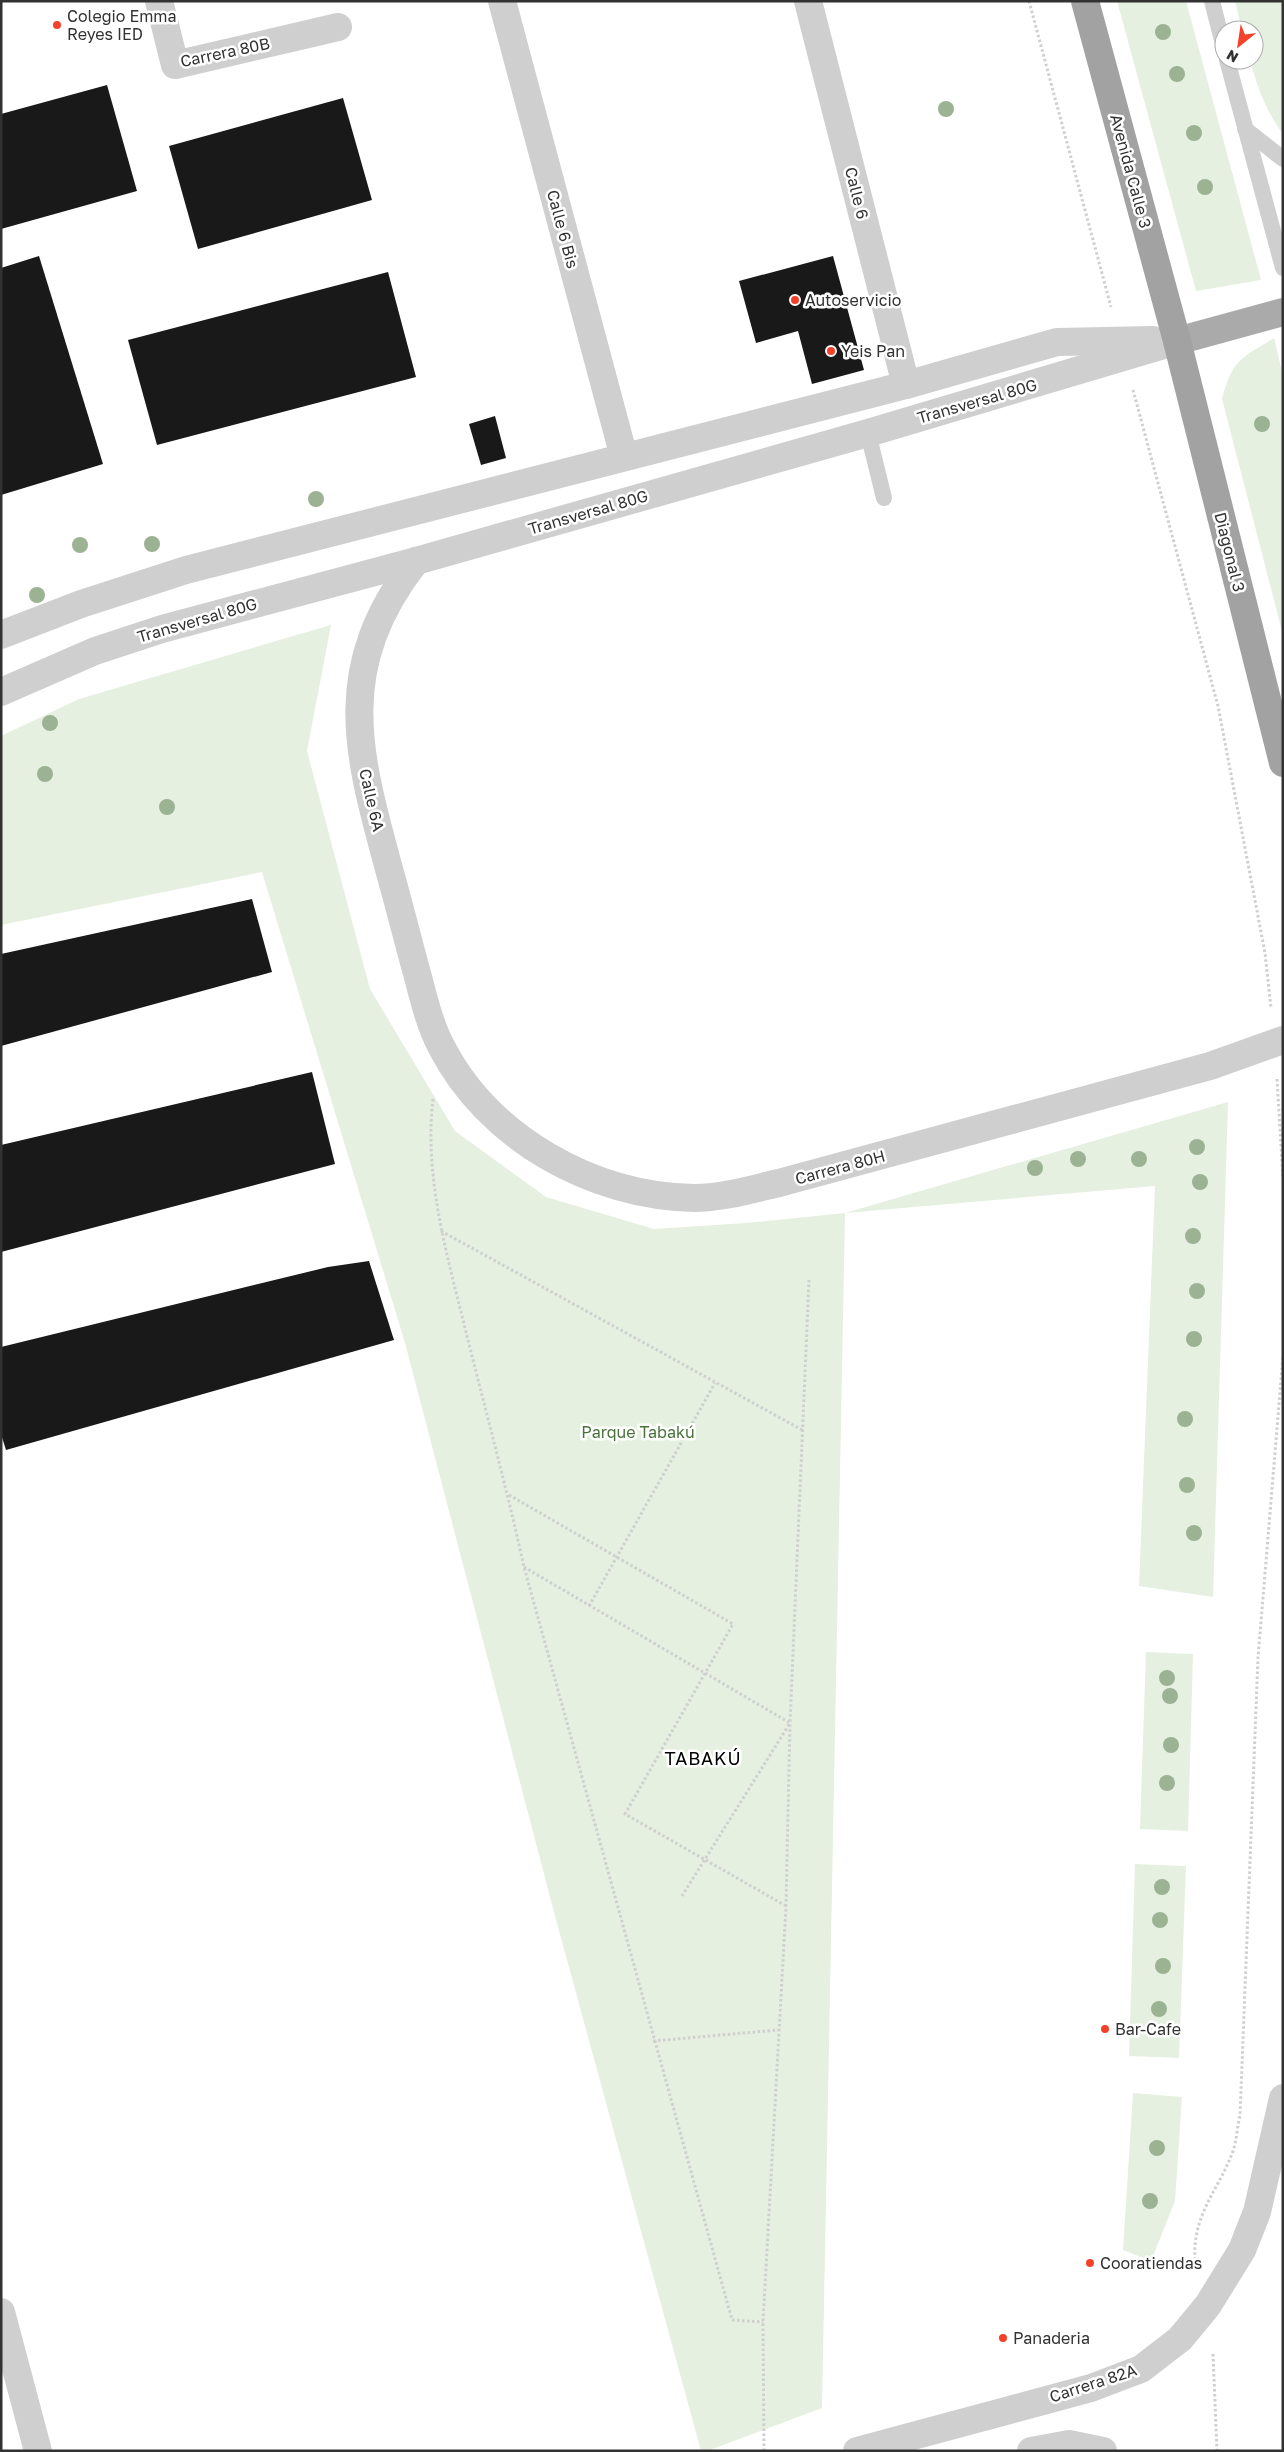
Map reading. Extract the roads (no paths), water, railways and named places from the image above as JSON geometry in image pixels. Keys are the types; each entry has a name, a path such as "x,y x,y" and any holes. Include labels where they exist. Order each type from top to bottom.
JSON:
{"highway":[{"name":"Avenida Calle 3","path":"1085,1 1177,341"},
{"name":"Diagonal 3","path":"1177,341 1283,763"}],"main road":[{"name":"Transversal 80G","path":"1177,341 1283,312"}],"street":[{"name":"Carrera 80B","path":"160,1 175,66 338,27"},
{"name":"Calle 6 Bis","path":"502,1 624,457"},
{"name":"Calle 6","path":"808,1 906,385"},
{"name":"Transversal 80G","path":"1,635 81,604 186,570 906,385 1057,342 1177,341"},
{"name":"Transversal 80G","path":"1,692 96,651 162,629 416,561 868,433 1177,341"},
{"name":"Calle 6A","path":"416,561 396,587 381,614 364,664 358,702 361,750 370,800 426,1007 440,1045"},
{"name":"Carrera 80H","path":"440,1045 458,1074 483,1104 522,1141 586,1176 648,1192 694,1198 727,1195 779,1183 1210,1066 1283,1040"},
{"name":"Carrera 82A","path":"857,2451 1091,2388 1141,2369 1180,2339 1208,2305 1242,2250 1257,2212 1283,2098"},
{"path":"1,2312 38,2451"},
{"path":"1032,2451 1069,2444 1103,2451"}],"lane":[{"path":"1212,1 1217,20"},
{"path":"1230,70 1283,268"},
{"path":"1246,129 1283,159"},
{"path":"868,433 884,498"}],"place":[{"name":"Colegio Emma Reyes IED","path":"57,25"},
{"name":"Autoservicio","path":"795,300"},
{"name":"Yeis Pan","path":"831,351"},
{"name":"Bar-Cafe","path":"1105,2029"},
{"name":"Cooratiendas","path":"1090,2263"},
{"name":"Panaderia","path":"1003,2338"}],"district":[{"name":"TABAKÚ","path":"703,1758"}],"park label":[{"name":"Parque Tabakú","path":"638,1432"}]}
